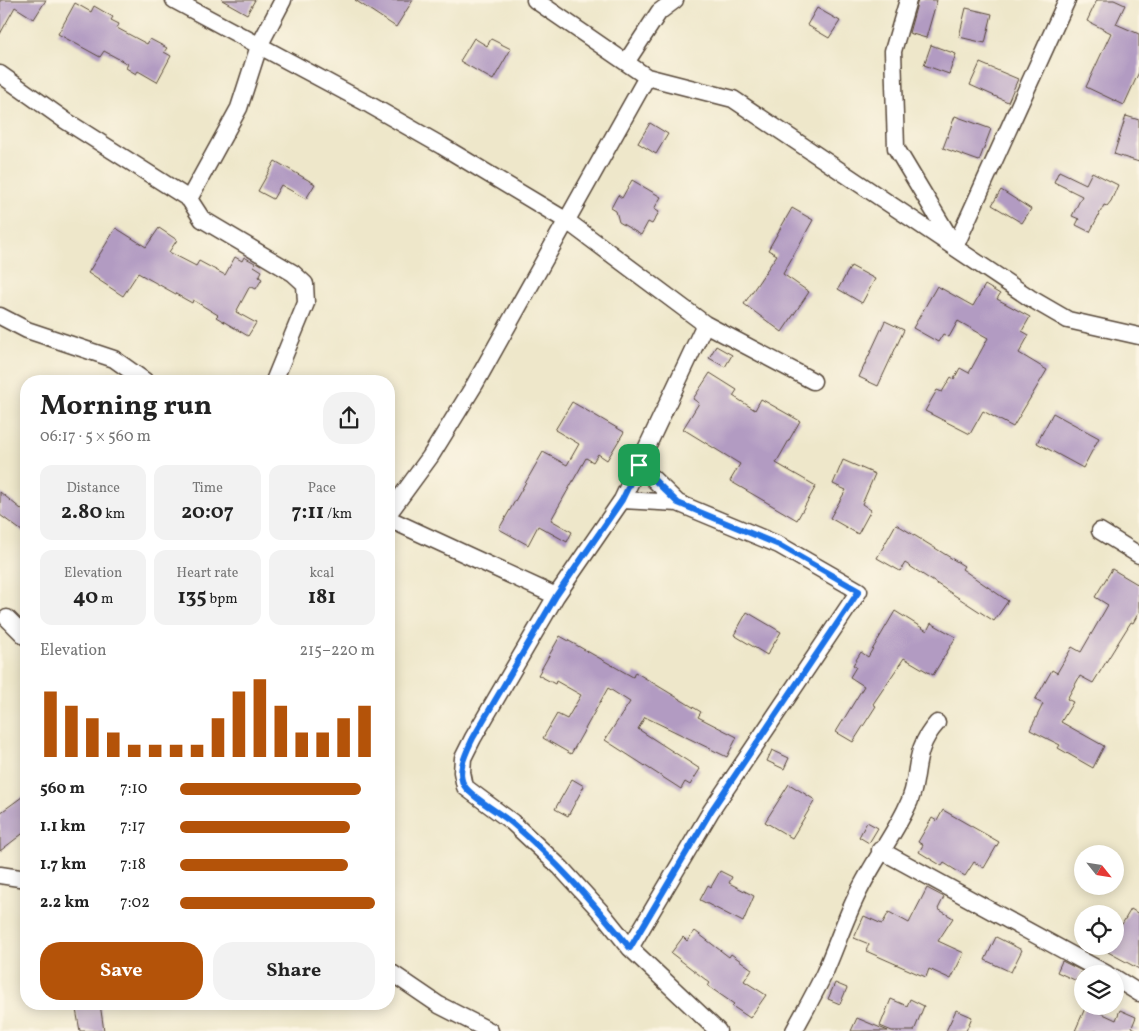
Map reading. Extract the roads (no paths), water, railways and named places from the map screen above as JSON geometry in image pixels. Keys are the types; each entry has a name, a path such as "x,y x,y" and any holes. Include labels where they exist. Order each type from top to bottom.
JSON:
{"street":[{"path":"174,0 386,114 567,221 705,324 813,381"},
{"path":"189,199 239,108 259,46 283,0"},
{"path":"535,0 647,77 733,99 1030,298 1068,320 1139,336"},
{"path":"627,62 659,12 675,0"},
{"path":"908,0 893,51 896,148 955,247"},
{"path":"955,247 1027,93 1067,0"},
{"path":"0,74 66,121 189,199 202,219 293,273 305,284 306,303 276,375"},
{"path":"395,505 435,449 567,221 647,77"},
{"path":"0,316 28,330 114,358 137,375"},
{"path":"705,324 622,500 556,596 473,738 463,758 462,772 465,788 512,822 561,868 601,912 630,948 718,1031"},
{"path":"639,465 678,503"},
{"path":"622,500 678,503 779,545 859,591 711,811 630,948"},
{"path":"395,522 556,596"},
{"path":"1100,530 1139,555"},
{"path":"7,618 20,631"},
{"path":"794,1031 823,975 857,894 913,794 918,754 925,736 937,723"},
{"path":"880,850 1091,965"},
{"path":"0,875 20,878"},
{"path":"395,976 439,1006 490,1031"},
{"path":"1124,983 1139,992"}]}
